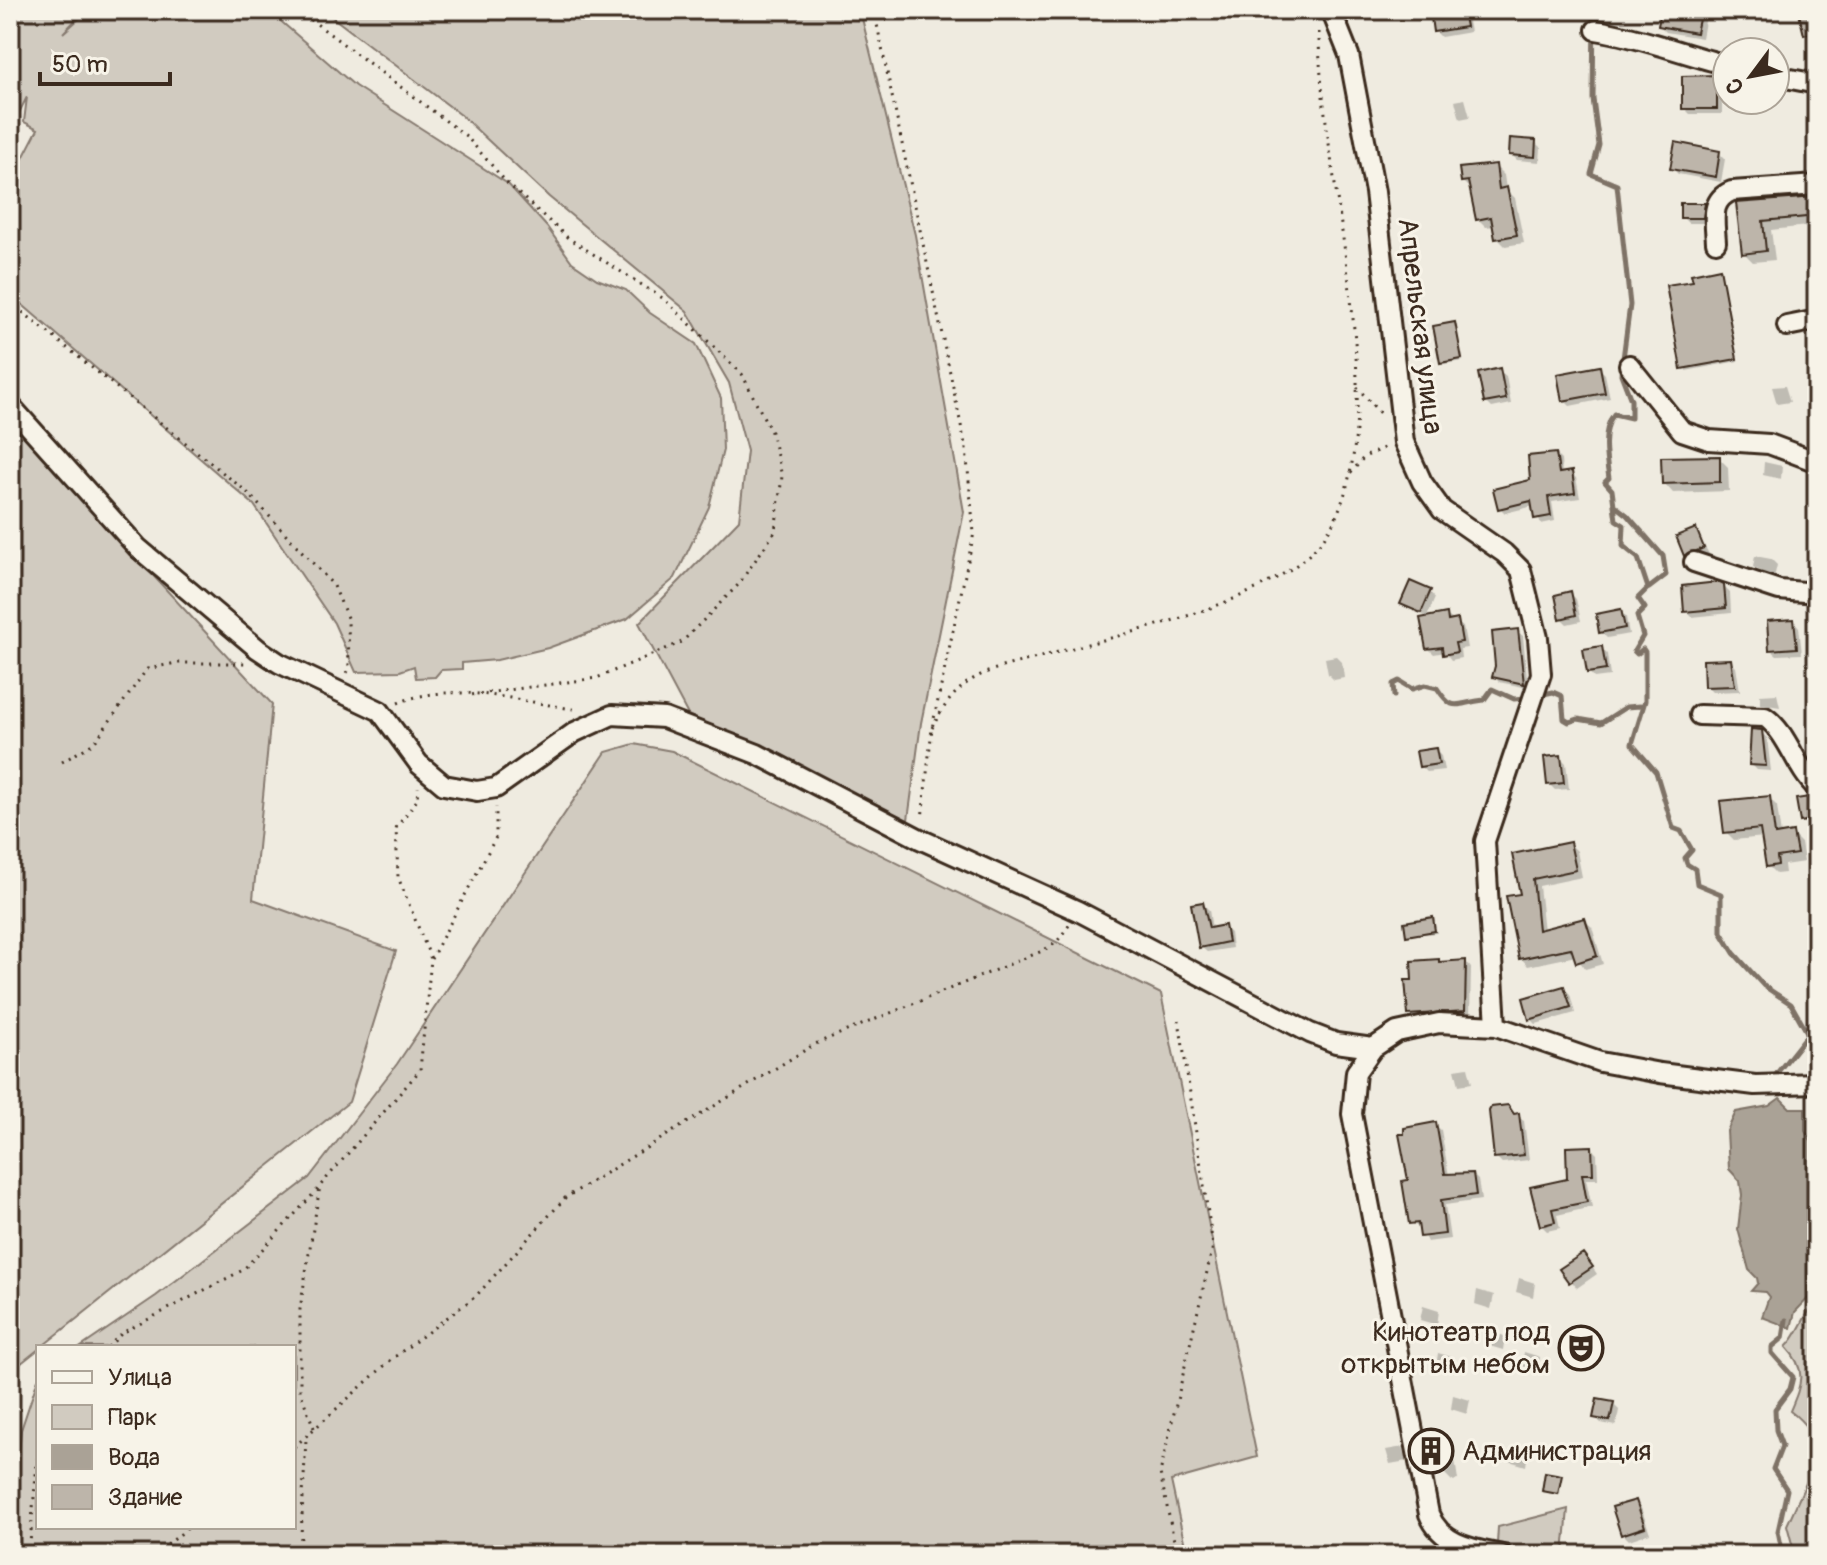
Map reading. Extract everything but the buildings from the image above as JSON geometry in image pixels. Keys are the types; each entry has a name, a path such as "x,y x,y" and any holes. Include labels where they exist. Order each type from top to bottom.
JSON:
{"street":[{"name":"Апрельская улица","path":"1325,14 1349,55 1375,192 1404,442 1422,482 1442,510 1504,553 1521,570 1538,638 1541,674 1485,841 1496,1026"},
{"path":"1596,30 1632,36 1711,61"},
{"path":"1791,79 1817,84"},
{"path":"1716,242 1715,210 1723,195 1732,191 1817,185"},
{"path":"1787,326 1817,320"},
{"path":"1629,365 1682,431 1709,440 1769,444 1817,462"},
{"path":"10,405 138,548 258,649 380,711 419,764 444,785 477,791 496,788 575,732 612,715 664,718 757,754 920,839 1078,911 1310,1033 1336,1043 1373,1048"},
{"path":"1694,562 1779,590 1817,593"},
{"path":"1699,715 1765,717 1778,730 1803,776 1817,788"},
{"path":"1502,1555 1459,1544 1432,1523 1352,1114 1356,1072 1373,1048 1397,1032 1427,1024 1496,1026 1600,1062 1660,1073 1755,1085 1817,1083"}],"path":[{"path":"298,10 466,136 508,184 568,238 664,299 742,374 771,432 782,476 775,532 738,585 682,642 597,678 471,695"},
{"path":"874,10 963,433 972,493 974,533 932,728 920,839"},
{"path":"932,728 956,692 980,675 1220,603 1280,577 1300,564 1325,536 1337,515 1351,473 1356,436 1357,387 1320,73 1325,14"},
{"path":"10,302 247,492 334,586 348,620 349,669 338,692"},
{"path":"1357,387 1385,420"},
{"path":"1351,473 1370,453 1404,442"},
{"path":"62,762 94,743 147,669 176,663 249,663"},
{"path":"380,711 420,694 471,695 581,711"},
{"path":"419,764 417,800 396,828 398,877 431,959"},
{"path":"110,1345 122,1333 243,1270 420,1070 431,959 496,837 496,788"},
{"path":"296,1446 393,1358 476,1296 565,1198 815,1044 1049,948 1078,911"},
{"path":"1177,1555 1160,1473 1213,1246 1179,1020"},
{"path":"314,1429 300,1391 300,1309 320,1186"},
{"path":"300,1555 306,1439"},
{"path":"29,1555 36,1474"},
{"path":"155,1555 187,1529"}],"green space":[{"path":"10,10 85,10 63,33 89,10 268,10 355,86 508,184 547,227 572,262 597,279 626,290 650,313 696,344 721,398 723,450 709,507 675,578 627,619 548,648 497,660 462,663 462,669 441,670 435,677 416,678 414,666 400,671 356,672 334,623 254,505 10,294 10,183 38,129 24,122 27,97 10,130"},
{"path":"323,10 860,10 915,235 964,512 921,723 908,820 688,715 639,623 739,520 747,451 729,383 687,311 549,197 461,115"},
{"path":"10,421 272,704 253,899 396,951 349,1102 44,1345 36,1345 36,1351 10,1372"},
{"path":"634,744 672,751 1161,994 1257,1457 1171,1481 1187,1555 10,1555 21,1430 36,1385 36,1529 296,1529 296,1345 84,1345 156,1296 309,1178 397,1064 606,752"},
{"path":"1817,1301 1817,1456 1809,1430 1790,1411 1797,1393 1800,1371 1786,1347"},
{"path":"1817,1459 1817,1555 1795,1555 1787,1525"},
{"path":"1568,1509 1564,1554 1497,1544 1498,1527"}],"water":[{"path":"1780,1098 1790,1108 1805,1108 1805,1131 1817,1152 1817,1289 1795,1312 1791,1328 1762,1317 1769,1297 1765,1292 1751,1291 1758,1283 1749,1270 1738,1229 1742,1195 1740,1181 1729,1169 1727,1131 1736,1112 1769,1106"}],"waterway":[{"path":"1594,10 1593,99 1599,145 1591,174 1617,185 1630,305 1621,374 1631,400 1631,418 1614,414 1607,428 1609,478 1605,482 1612,490 1614,505 1627,515 1663,556 1666,575 1649,588"},
{"path":"1614,505 1616,520 1624,525 1623,546 1638,558 1648,588 1638,598 1645,608 1637,616 1643,636 1634,651 1637,654 1643,649 1645,652 1645,701 1632,744 1656,772 1673,828 1681,831 1692,850 1685,858 1687,864 1695,869 1697,884 1721,894 1721,932 1734,953 1764,986 1791,1004 1808,1034 1777,1073"},
{"path":"1394,696 1393,684 1399,681 1412,689 1425,685 1437,688 1447,701 1456,705 1484,700 1492,689 1514,699 1526,698"},
{"path":"1539,695 1553,692 1562,696 1564,719 1569,722 1578,719 1601,723 1626,707 1640,706"},
{"path":"1783,1555 1778,1531 1787,1490 1773,1469 1782,1446 1776,1430 1775,1409 1790,1389 1793,1377 1772,1353 1772,1347 1783,1338 1786,1320"}],"place":[{"name":"Кинотеатр под открытым небом","path":"1581,1348"},
{"name":"Администрация","path":"1431,1451"}]}
